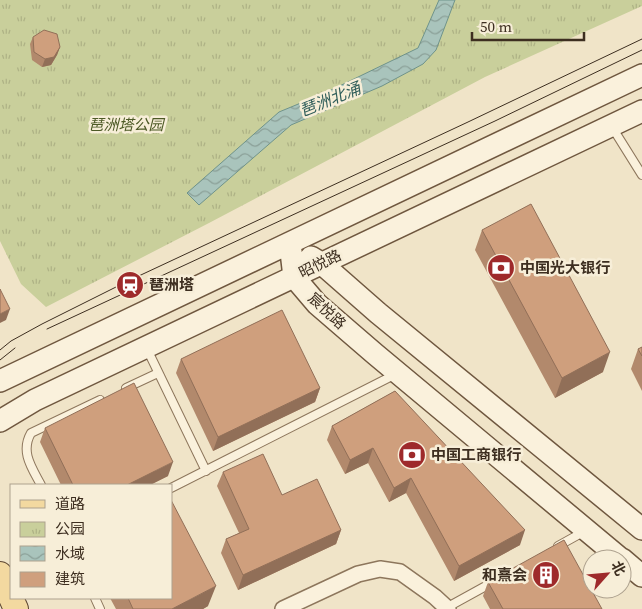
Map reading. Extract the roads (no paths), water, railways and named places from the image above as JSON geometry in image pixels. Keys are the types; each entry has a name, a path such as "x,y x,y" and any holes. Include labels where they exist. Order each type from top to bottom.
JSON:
{"main road":[{"path":"0,381 642,75"},
{"name":"昭悦路","path":"0,420 29,404 321,263 642,111"},
{"path":"290,243 294,277"},
{"name":"宸悦路","path":"290,243 321,263 642,529"},
{"name":"宸悦路","path":"294,277 323,309 610,549"},
{"name":"宸悦路","path":"632,568 642,576"},
{"path":"2,574 10,594"}],"street":[{"path":"283,609 358,574 380,569 400,572 447,608"}],"lane":[{"path":"611,125 642,174"},
{"path":"146,348 206,471"},
{"path":"116,393 158,372"},
{"path":"172,488 398,373"},
{"path":"40,484 25,454 27,440 31,433 107,397"},
{"path":"554,548 587,530"},
{"path":"447,608 504,576"}],"water":[{"name":"琶洲北涌","path":"439,0 455,0 436,50 423,64 382,86 291,125 199,205 187,193 279,112 325,93 418,48"}],"tram line":[{"path":"0,350 11,341 42,324 128,281 642,39"},
{"path":"47,329 495,121 642,50"},
{"path":"0,360 15,348"}],"place":[{"name":"中国光大银行","path":"501,268"},
{"name":"琶洲塔","path":"130,285"},
{"name":"中国工商银行","path":"412,455"},
{"name":"和熹会","path":"546,575"}],"park label":[{"name":"琶洲塔公园","path":"126,125"}]}
